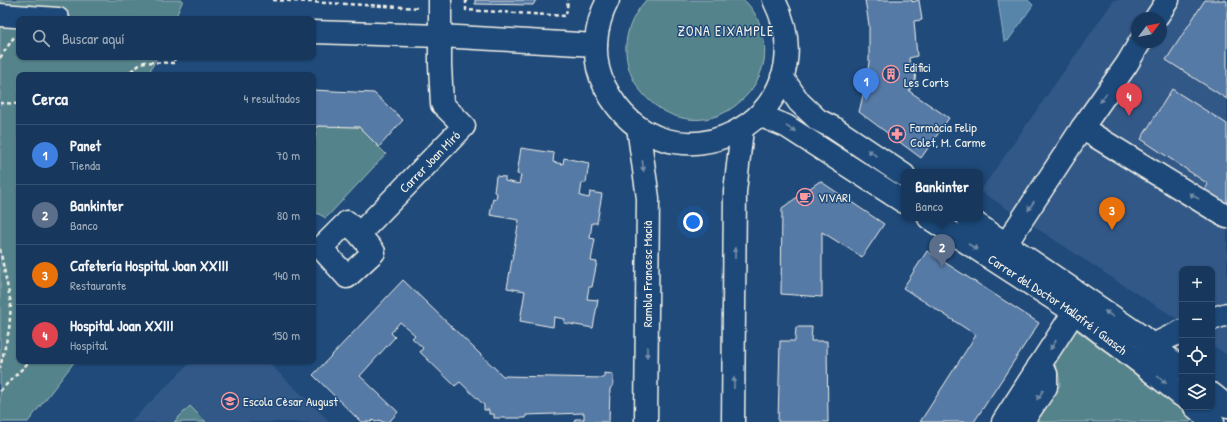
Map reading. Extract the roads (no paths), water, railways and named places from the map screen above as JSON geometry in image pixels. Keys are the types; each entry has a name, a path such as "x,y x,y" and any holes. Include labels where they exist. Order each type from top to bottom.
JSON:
{"street":[{"path":"608,0 599,21 596,45 598,66 603,84 610,98 627,118 638,127 655,136 682,143 694,143 719,139 742,129 759,115 774,96 782,77 786,62 787,43 784,24 774,0"},
{"path":"1160,12 1168,0"},
{"path":"430,2 440,36"},
{"path":"0,15 28,16"},
{"path":"316,32 440,36 596,45"},
{"name":"Carrer Joan Miró","path":"359,234 464,126 442,104 440,36"},
{"path":"1006,244 1136,48"},
{"path":"782,77 799,102 818,120 834,128 901,173"},
{"path":"759,115 786,126 901,200"},
{"name":"Rambla Francesc Macià","path":"638,127 648,198 646,422"},
{"path":"1082,128 1227,217"},
{"path":"733,422 735,192 742,129"},
{"name":"Carrer del Doctor Mallafré i Guasch","path":"934,221 1074,312 1179,394"},
{"name":"Carrer del Doctor Mallafré i Guasch","path":"972,221 1154,345 1179,366"},
{"path":"1003,422 1074,312"},
{"path":"1215,318 1227,314"},
{"path":"1154,345 1179,332"},
{"path":"1022,422 1046,387 1046,374 1038,367"},
{"path":"1215,396 1227,406"}],"place":[{"name":"Edifici Les Corts","path":"891,74"},
{"name":"Panet","path":"866,101"},
{"name":"Hospital Joan XXIII","path":"1129,116"},
{"name":"Farmàcia Felip Colet, M. Carme","path":"897,134"},
{"name":"VIVARI","path":"805,197"},
{"name":"Cafetería Hospital Joan XXIII","path":"1112,230"},
{"name":"Bankinter","path":"942,267"},
{"name":"Escola Cèsar August","path":"230,401"}],"district":[{"name":"ZONA EIXAMPLE","path":"726,31"}]}
